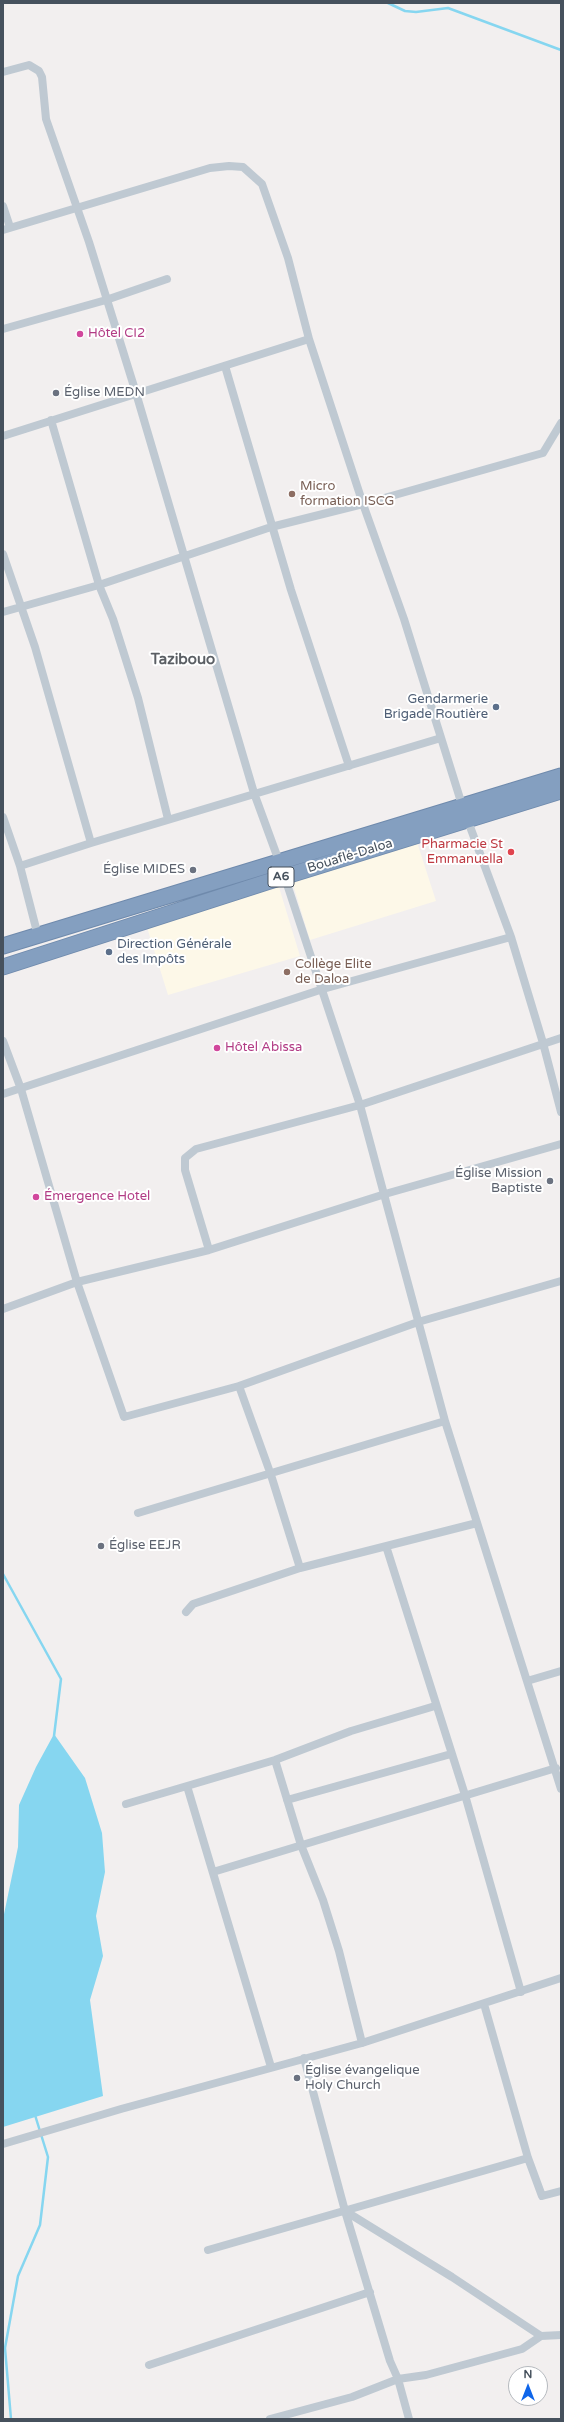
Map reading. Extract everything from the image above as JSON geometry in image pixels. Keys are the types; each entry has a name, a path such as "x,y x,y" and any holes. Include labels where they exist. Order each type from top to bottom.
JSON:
{"highway":[{"name":"Bouaflé-Daloa","path":"3,946 561,776"},
{"name":"Bouaflé-Daloa","path":"3,967 284,876 561,791"}],"street":[{"path":"3,72 29,65 39,71 42,77 46,119 77,208 136,393 254,794 279,861 323,989 360,1105 446,1421 527,1681 556,1768 561,1789"},
{"path":"3,206 7,228 210,168 229,166 243,167 262,184 288,258 309,338 363,504 404,619 462,805 510,937 543,1043 561,1112"},
{"path":"3,329 106,300 166,279"},
{"path":"3,436 309,338"},
{"path":"225,366 271,527 349,766"},
{"path":"51,420 98,585 113,619 138,698 168,819"},
{"path":"3,612 98,585 271,527 363,504 543,453 561,423"},
{"path":"3,554 36,647 91,843"},
{"path":"20,866 168,819 441,738"},
{"path":"3,817 20,866 38,936"},
{"path":"3,1094 323,989 510,937"},
{"path":"209,1250 185,1170 185,1158 196,1149 360,1105 561,1038"},
{"path":"3,1041 21,1089 77,1282 124,1417 239,1386 418,1322 561,1281"},
{"path":"3,1309 77,1282 209,1250 385,1194 561,1144"},
{"path":"239,1386 271,1475 300,1568"},
{"path":"138,1513 271,1475 446,1421"},
{"path":"186,1612 193,1604 300,1568 477,1523"},
{"path":"386,1546 435,1706 465,1795 521,1992"},
{"path":"527,1681 561,1671"},
{"path":"126,1804 275,1760 351,1731 435,1706"},
{"path":"287,1800 451,1754"},
{"path":"275,1760 300,1845 323,1900 339,1951 362,2043"},
{"path":"213,1872 556,1768"},
{"path":"187,1786 271,2067"},
{"path":"3,2144 271,2067 362,2043 561,1978"},
{"path":"484,2004 528,2158 542,2196 561,2191"},
{"path":"304,2058 345,2211 390,2360 398,2379 409,2419"},
{"path":"208,2250 528,2158"},
{"path":"345,2211 452,2277 541,2336"},
{"path":"150,2365 370,2292"},
{"path":"270,2419 352,2397 398,2379 426,2375 522,2349 541,2336 561,2335"}],"shaded area":[{"path":"416,839 436,901 310,940 291,878"},
{"path":"278,884 300,956 168,995 146,924"}],"water":[{"path":"54,1734 85,1778 102,1833 105,1872 96,1916 103,1956 90,2000 103,2096 3,2127 3,1919 18,1847 19,1805 36,1767"}],"waterway":[{"path":"388,3 405,11 416,12 448,8 561,50"},
{"path":"3,1574 61,1679 54,1736"},
{"path":"11,2419 5,2348 18,2276 40,2225 48,2157 35,2115"}],"place":[{"name":"Hôtel CI2","path":"80,334"},
{"name":"Église MEDN","path":"56,393"},
{"name":"Micro formation ISCG","path":"292,494"},
{"name":"Gendarmerie Brigade Routière","path":"496,707"},
{"name":"Pharmacie St Emmanuella","path":"511,852"},
{"name":"Église MIDES","path":"193,870"},
{"name":"Direction Générale des Impôts","path":"109,952"},
{"name":"Collège Elite de Daloa","path":"287,972"},
{"name":"Hôtel Abissa","path":"217,1048"},
{"name":"Église Mission Baptiste","path":"550,1181"},
{"name":"Émergence Hotel","path":"36,1197"},
{"name":"Église EEJR","path":"101,1546"},
{"name":"Église évangelique Holy Church","path":"297,2078"}],"district":[{"name":"Tazibouo","path":"183,660"}]}
